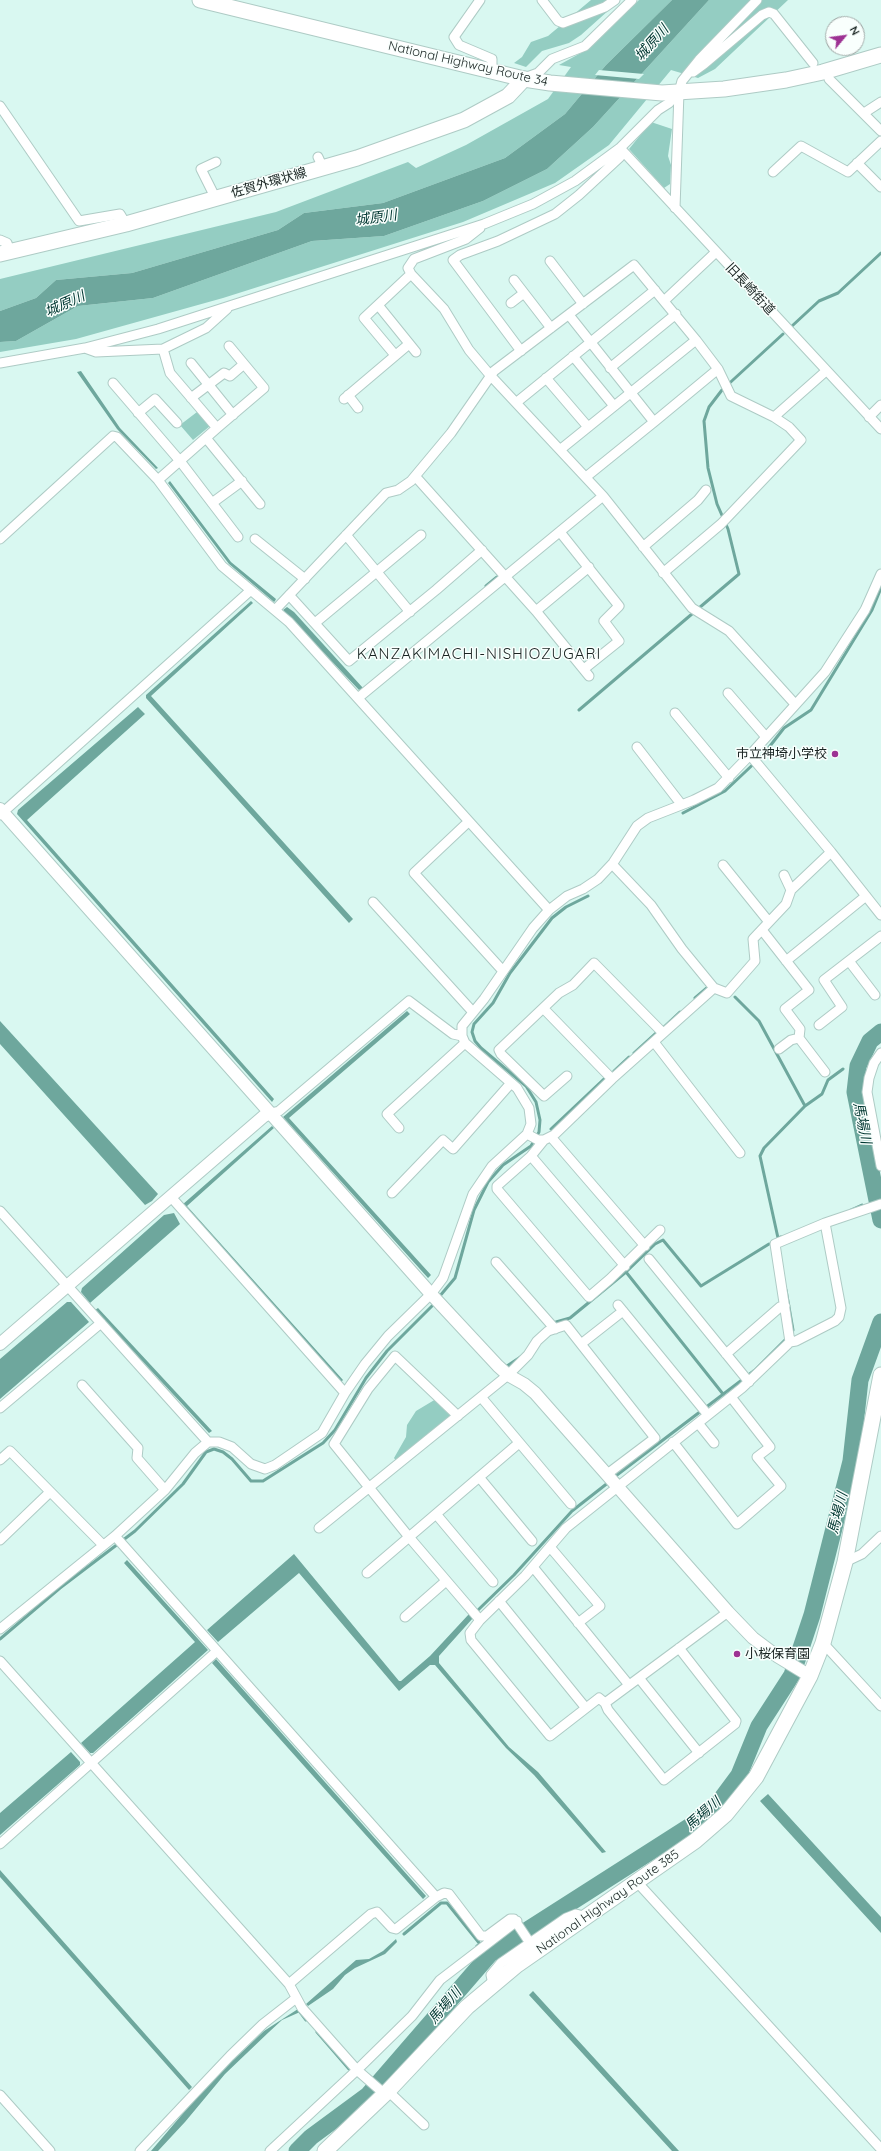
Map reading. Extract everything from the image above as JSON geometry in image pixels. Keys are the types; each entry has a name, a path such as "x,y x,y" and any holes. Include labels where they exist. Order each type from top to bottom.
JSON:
{"main road":[{"name":"National Highway Route 34","path":"200,0 524,78 550,83 662,93 786,80 823,72 881,55"},
{"name":"佐賀外環状線","path":"5,253 126,224 216,198 320,163 357,158 464,120 508,96 524,78"},
{"name":"National Highway Route 385","path":"325,2151 467,2007 493,1984 517,1965 695,1841 726,1814 756,1777 823,1642 845,1562 880,1385"}],"street":[{"path":"480,0 454,37 459,45 492,59 492,71"},
{"path":"542,0 558,21 564,23 605,7 614,0"},
{"path":"524,78 538,73 552,59 585,46 631,0"},
{"path":"675,208 679,92 685,77 757,0"},
{"path":"685,77 704,64 762,15 769,12 774,14 813,63"},
{"path":"829,79 881,131"},
{"path":"0,363 85,348 158,329 484,224 551,195 620,148 658,110 669,103 679,92"},
{"path":"864,113 881,102"},
{"path":"0,106 79,220 120,214 126,224"},
{"path":"773,172 801,146 848,172 881,141"},
{"path":"521,351 453,260 460,255 498,241 556,214 620,157 620,148"},
{"name":"旧長崎街道","path":"620,148 881,429"},
{"path":"216,162 201,169 216,198"},
{"path":"857,163 880,186"},
{"path":"484,224 466,239 414,259 408,268 411,274 444,309 469,350 490,375 561,449 603,496 663,573 695,610 720,623 729,631 795,704"},
{"path":"0,240 7,244 5,253"},
{"path":"665,300 716,252"},
{"path":"550,261 583,304"},
{"path":"275,610 386,493 398,490 411,481 451,433 490,375 634,265 665,300 718,369 731,396 774,417 789,427 801,440 721,524 663,573"},
{"path":"395,355 364,318 411,274"},
{"path":"514,280 551,328"},
{"path":"517,402 655,290"},
{"path":"511,303 524,293"},
{"path":"378,305 416,352"},
{"path":"85,348 96,352 163,350 206,328 230,307"},
{"path":"610,368 676,314"},
{"path":"569,315 654,422"},
{"path":"561,449 696,340"},
{"path":"358,408 346,397 409,344"},
{"path":"158,480 264,388 229,346"},
{"path":"163,350 170,372 217,428"},
{"path":"573,356 614,406"},
{"path":"191,363 233,415"},
{"path":"191,398 224,373 230,376 244,364"},
{"path":"586,477 718,369"},
{"path":"774,417 826,371"},
{"path":"546,378 588,427"},
{"path":"113,383 180,461 238,537"},
{"path":"138,413 155,399 177,423"},
{"path":"869,417 881,404"},
{"path":"0,539 113,436 117,437 158,480 222,566 290,622 549,910"},
{"path":"206,438 260,504"},
{"path":"415,476 536,611 586,673 619,641 604,621 619,606 560,532"},
{"path":"212,503 242,481"},
{"path":"643,547 698,500 706,490"},
{"path":"358,698 603,496"},
{"path":"315,623 421,535"},
{"path":"346,536 410,612"},
{"path":"255,539 305,579"},
{"path":"289,595 350,661 482,550"},
{"path":"536,611 589,567"},
{"path":"399,1128 387,1114 463,1040 462,1026 472,1011 484,999 533,928 549,910 566,896 583,889 598,879 612,864 637,826 648,818 718,788 729,778 825,672 865,610 881,574"},
{"path":"251,590 136,695 1,812 271,1113 435,1299 508,1375 524,1384 535,1393 611,1481 753,1638 777,1656 807,1674"},
{"path":"728,693 766,737"},
{"path":"675,713 729,778"},
{"path":"636,747 682,804"},
{"path":"750,755 881,915"},
{"path":"466,824 414,873 503,971"},
{"path":"612,864 651,905 682,949 714,988 726,993 755,961 753,939 786,904 791,890 830,852"},
{"path":"723,865 769,922"},
{"path":"784,876 791,890"},
{"path":"786,960 866,896"},
{"path":"373,902 472,1011"},
{"path":"762,930 809,990 786,1009 800,1029 799,1038 825,1072"},
{"path":"819,1025 842,1007 824,980 881,936"},
{"path":"849,961 875,995"},
{"path":"645,1246 538,1138 531,1124 530,1112 520,1083 499,1050 544,1009 559,993 573,985 594,963 663,1033"},
{"path":"489,1182 492,1166 538,1138 612,1079 714,988"},
{"path":"0,1344 264,1116 279,1111 409,1001 463,1040 472,1052 520,1083 544,1096 567,1076"},
{"path":"544,1009 612,1079"},
{"path":"779,1049 791,1040 799,1038"},
{"path":"654,1042 740,1153"},
{"path":"881,1053 874,1063 869,1078 867,1092 881,1161"},
{"path":"392,1193 443,1140 454,1149 520,1083"},
{"path":"0,1629 103,1545 118,1540 165,1490 195,1453 208,1442 219,1442 232,1447 251,1464 265,1469 275,1465 322,1433 345,1393 388,1336 435,1299 448,1269 462,1220 473,1194 489,1182 531,1156 538,1138"},
{"path":"531,1156 625,1266"},
{"path":"489,1182 589,1297 625,1266 660,1230"},
{"path":"171,1197 345,1393"},
{"path":"790,1342 775,1244 881,1204"},
{"path":"0,1211 208,1442"},
{"path":"611,1481 673,1442 698,1423 705,1411 731,1397 746,1378 790,1342 796,1342 835,1321 839,1317 841,1308 825,1224"},
{"path":"649,1260 746,1378"},
{"path":"496,1262 555,1329"},
{"path":"726,1354 780,1307 785,1306"},
{"path":"581,1344 621,1308 705,1411"},
{"path":"0,1408 101,1323"},
{"path":"319,1528 508,1375 528,1355 537,1341 548,1331 566,1325 655,1438 611,1481 566,1528 533,1567 480,1620 470,1633 470,1640 550,1736 585,1707 599,1698 605,1703 608,1710 664,1780 735,1724 736,1721 678,1648"},
{"path":"458,1416 395,1356 368,1389 334,1444 409,1537 480,1620"},
{"path":"82,1385 138,1448 136,1458 165,1490"},
{"path":"481,1397 571,1504"},
{"path":"673,1442 737,1524 780,1486 757,1457 770,1447 731,1397"},
{"path":"698,1423 714,1443"},
{"path":"367,1573 519,1443"},
{"path":"0,1460 10,1451 103,1545"},
{"path":"479,1477 532,1541"},
{"path":"0,1540 50,1492"},
{"path":"436,1514 493,1582"},
{"path":"845,1562 862,1554 881,1536"},
{"path":"118,1540 436,1897"},
{"path":"550,1547 600,1606 578,1623"},
{"path":"533,1567 629,1685"},
{"path":"405,1617 446,1581"},
{"path":"499,1601 585,1707"},
{"path":"605,1703 728,1612"},
{"path":"823,1642 881,1706"},
{"path":"0,1844 217,1651"},
{"path":"0,1661 288,1984 295,1999 358,2070 371,2082 384,2090 424,2125"},
{"path":"639,1678 699,1753"},
{"path":"637,1882 881,2149"},
{"path":"288,1984 371,1914 377,1912 392,1928 396,1929 436,1897 444,1893 449,1894 481,1936 487,1936 510,1919 514,1919 517,1921 530,1943"},
{"path":"493,1984 491,1975 501,1963 566,1918 576,1914 587,1917"},
{"path":"270,2151 358,2070 412,2016 440,1980 517,1921"},
{"path":"140,2151 230,2056 263,2024 295,1999"},
{"path":"0,2095 50,2151"}],"shaded area":[{"path":"591,0 609,0 597,14 609,10 581,35 569,43 542,51 526,67 514,63 522,57 531,42 548,36"},
{"path":"639,0 672,0 606,65 565,114 505,158 383,203 304,213 278,230 132,273 56,280 36,298 0,311 0,279 276,212 408,162 416,168 466,145 548,99 571,67 559,65 588,49"},
{"path":"709,0 788,0 715,69 698,78 671,70 609,145 555,183 463,222 223,298 76,339 0,352 0,342 16,341 78,306 153,298 312,241 384,236 483,201 547,169 593,127"},
{"path":"651,122 672,129 668,156 671,165 670,184 664,188 629,149"},
{"path":"197,412 210,426 193,440 180,425"},
{"path":"436,1399 454,1415 397,1462 394,1458 406,1437 407,1425 416,1411"}],"water":[{"name":"城原川","path":"672,0 709,0 593,127 547,169 483,201 384,236 312,241 153,298 78,306 16,341 0,342 0,311 36,298 56,280 132,273 278,230 304,213 383,203 505,158 565,114 606,65"},
{"path":"81,371 120,428 158,468 156,469 117,429 77,372"},
{"path":"170,481 231,562 276,599 274,602 229,564 168,483"},
{"path":"251,601 253,603 151,696 353,919 349,923 146,698 146,695"},
{"path":"287,607 294,612 363,688 359,690 283,610"},
{"path":"138,707 145,714 27,820 274,1099 272,1102 17,814 18,810"},
{"path":"407,1011 410,1014 289,1118 431,1275 428,1278 283,1117"},
{"path":"0,1021 158,1194 152,1201 145,1205 0,1044"},
{"path":"272,1126 274,1128 187,1206 343,1380 341,1382 182,1205"},
{"path":"174,1213 180,1224 90,1303 81,1292 82,1288 164,1215"},
{"path":"67,1302 71,1302 89,1322 0,1399 0,1359"},
{"path":"98,1308 212,1431 209,1433 95,1310"},
{"path":"294,1554 399,1681 401,1681 430,1656 469,1614 473,1618 439,1656 439,1663 509,1747 538,1772 606,1852 602,1853 534,1775 506,1748 435,1665 430,1665 399,1691 299,1573 218,1642 207,1630"},
{"path":"127,1560 208,1650 93,1753 90,1753 81,1743 195,1642 124,1563"},
{"path":"216,1659 426,1896 423,1899 212,1663"},
{"path":"71,1752 80,1762 80,1765 0,1835 0,1813"},
{"path":"768,1794 881,1917 881,1933 760,1801"},
{"path":"0,1870 192,2087 189,2090 0,1877"},
{"path":"396,1939 397,1942 385,1954 355,1968 345,1975 333,1989 308,2006 306,2004 356,1960 369,1959 383,1951"},
{"path":"533,1991 679,2151 672,2151 529,1995"},
{"path":"298,2009 300,2012 282,2020 225,2074 185,2122 158,2151 151,2151 208,2084 264,2031"}],"pier":[{"path":"599,70 644,74 639,79 595,75"}],"waterway":[{"path":"792,326 819,301 838,293 881,253"},
{"path":"579,710 739,574 728,529 717,504 708,468 704,421 709,407 722,390 783,334"},
{"path":"486,586 497,577"},
{"path":"683,813 725,791 763,755 784,728 811,710 872,610 881,588"},
{"path":"439,1297 455,1278 474,1210 488,1182 503,1165 531,1146 539,1132 540,1120 536,1102 526,1086 481,1048 475,1041 472,1032 474,1024 493,1003 510,973 552,918 566,907 588,896"},
{"path":"695,998 708,987"},
{"path":"735,997 759,1021 805,1106"},
{"path":"664,1027 680,1012"},
{"name":"馬場川","path":"881,1032 870,1041 858,1066 855,1092 881,1220"},
{"path":"634,1053 656,1033"},
{"path":"614,1071 629,1057"},
{"path":"781,1237 778,1238 760,1156 764,1148 805,1106 822,1094 828,1080 843,1069"},
{"path":"551,1129 604,1079"},
{"path":"851,1210 862,1205"},
{"path":"626,1272 655,1244 663,1240 701,1286 769,1244"},
{"path":"556,1322 570,1318 626,1272 723,1394"},
{"path":"786,1290 793,1330"},
{"path":"0,1639 60,1588 135,1531 183,1484 206,1452 214,1449 223,1452 232,1459 251,1481 263,1481 323,1443 335,1430 366,1378 387,1351 435,1303"},
{"name":"馬場川","path":"297,2151 311,2137 368,2095 490,1954 692,1825 716,1806 739,1775 759,1726 792,1675 812,1615 851,1461 860,1380 881,1322"},
{"path":"613,1478 755,1370 786,1339"},
{"path":"507,1366 522,1356"},
{"path":"476,1612 514,1575 572,1511 609,1482"},
{"path":"404,1934 441,1903 447,1903 480,1944 477,1946"},
{"path":"300,2012 306,2020"},
{"path":"317,2032 349,2069"}],"place":[{"name":"市立神埼小学校","path":"835,754"},
{"name":"小桜保育園","path":"737,1654"}],"district":[{"name":"KANZAKIMACHI-NISHIOZUGARI","path":"479,654"}]}
